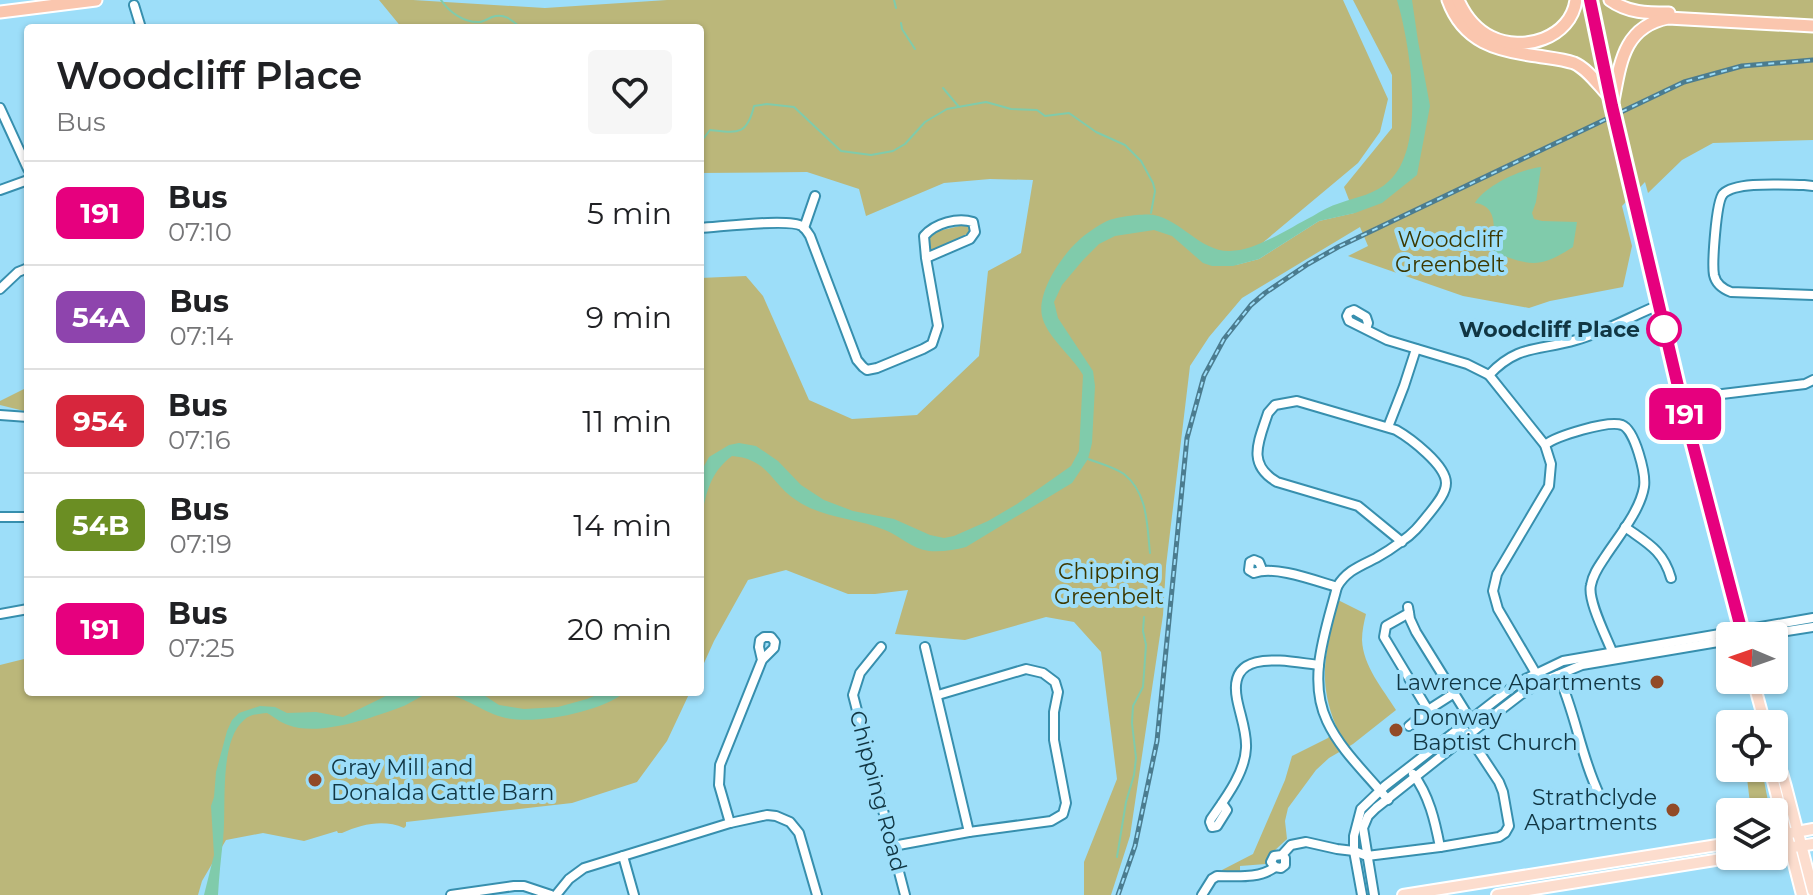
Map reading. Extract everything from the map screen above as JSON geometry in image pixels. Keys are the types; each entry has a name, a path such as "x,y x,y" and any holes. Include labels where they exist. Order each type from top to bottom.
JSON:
{"highway":[{"path":"0,12 96,0"},
{"path":"1448,0 1452,11 1477,39 1493,48 1576,64 1589,74 1611,101"},
{"path":"1458,0 1475,26 1490,37 1520,44 1559,32 1570,19 1576,0"},
{"path":"1610,0 1638,12 1813,19"},
{"path":"1611,101 1627,45 1647,25 1659,20 1813,26"}],"main road":[{"path":"1590,0 1681,399 1739,622"},
{"path":"1784,782 1796,848 1813,891"},
{"path":"1788,834 1813,829"},
{"path":"1788,849 1813,844"},
{"path":"1403,895 1716,845"},
{"path":"1796,848 1802,895"},
{"path":"1497,895 1716,860"}],"street":[{"path":"134,5 140,24"},
{"path":"0,108 24,160"},
{"path":"0,190 24,181"},
{"path":"1813,186 1745,187 1723,195 1717,208 1713,273 1720,286 1731,292 1813,295"},
{"path":"804,228 815,196"},
{"path":"704,228 774,223 804,228 810,236 857,360 867,370 932,344 938,326 926,258 924,236 930,229 962,218 973,222 975,232 970,239 926,258"},
{"path":"0,289 24,270"},
{"path":"1489,375 1501,362 1516,353 1578,339 1659,305"},
{"path":"1366,329 1387,340 1467,364 1489,375 1545,445 1551,464 1549,486 1497,574 1493,591 1498,609 1541,682"},
{"path":"1388,427 1416,349"},
{"path":"1681,399 1805,384 1813,380"},
{"path":"1388,800 1347,752 1326,719 1320,697 1321,649 1341,581 1352,570 1402,542 1417,529 1445,490 1446,478 1440,468 1405,435 1388,427 1303,402 1275,405 1268,413 1256,450 1263,472 1277,482 1358,506 1402,542"},
{"path":"0,415 24,417"},
{"path":"1545,445 1556,438 1597,427 1622,425 1633,438 1644,477 1641,495 1625,527 1595,573 1590,587 1591,601 1614,655"},
{"path":"0,517 24,517"},
{"path":"1625,527 1654,547 1671,578"},
{"path":"1260,571 1305,577 1337,587"},
{"path":"0,614 24,610"},
{"path":"1428,710 1384,637 1386,626 1408,610 1416,632 1470,719"},
{"path":"1788,623 1813,618"},
{"path":"1788,631 1813,627"},
{"path":"1362,895 1354,851 1355,827 1361,809 1380,790 1519,682 1563,661 1716,637"},
{"path":"1374,895 1363,828 1368,816 1520,695 1541,682 1614,655 1666,652 1716,643"},
{"name":"Chipping Road","path":"881,647 860,673 853,695 905,895"},
{"path":"925,647 969,832"},
{"path":"730,823 719,785 720,765 762,660"},
{"path":"1222,803 1246,752 1235,689 1244,667 1263,660 1319,665"},
{"path":"893,846 1051,821 1063,814 1065,795 1053,732 1057,687 1051,678 1026,669 938,695"},
{"path":"1558,675 1575,718 1591,779 1600,796"},
{"path":"1409,726 1453,694"},
{"path":"1202,895 1217,876 1266,874 1275,867 1272,857 1282,855 1291,845 1306,842 1367,856 1499,837 1509,826 1503,792 1461,726"},
{"path":"1408,768 1423,788 1440,847"},
{"path":"451,895 514,886 554,895 575,873 608,859 757,815 767,815 790,822 799,833 817,895"},
{"path":"623,856 634,895"}],"green space":[{"path":"379,0 545,8 667,0 1343,0 1388,99 1380,132 1358,163 1236,265 1259,259 1319,221 1354,213 1344,187 1392,128 1392,75 1353,0 1813,0 1813,140 1713,143 1682,160 1648,193 1645,182 1622,206 1632,246 1623,287 1529,308 1463,296 1348,256 1368,246 1360,227 1242,298 1209,337 1190,366 1163,615 1130,836 1111,895 1084,895 1084,862 1117,779 1101,652 1074,622 1046,617 965,640 895,634 908,590 848,594 786,570 748,580 704,663 704,278 746,276 763,296 809,400 852,419 917,415 979,356 988,271 1021,253 1033,180 990,179 944,183 866,216 859,189 807,172 704,173 704,24 399,24"},
{"path":"964,225 969,227 967,234 936,250 930,250 927,246 927,237 934,232"},
{"path":"24,389 24,411 0,405 0,401"},
{"path":"1338,600 1366,614 1363,650 1374,677 1396,710 1316,770 1288,808 1285,821 1287,839 1266,864 1240,866 1240,871 1222,873 1222,870 1253,854 1292,756 1328,738 1336,726 1326,693 1325,663"},
{"path":"24,659 24,696 688,696 667,741 637,782 572,803 406,822 404,828 373,824 304,841 263,833 226,840 202,881 198,895 0,895 0,665"},
{"path":"1747,782 1764,782 1767,798 1749,798"}],"shaded area":[{"path":"1397,0 1412,0 1430,106 1417,175 1382,203 1319,221 1259,259 1233,266 1203,263 1172,236 1154,230 1115,236 1099,244 1062,285 1054,302 1058,318 1093,371 1095,386 1092,443 1088,459 1072,483 966,547 948,550 917,548 874,526 806,506 787,493 762,467 744,458 732,456 718,470 704,505 704,466 709,457 729,445 739,443 756,446 778,461 801,485 824,500 853,511 894,519 930,535 944,538 954,536 1017,504 1071,466 1079,451 1083,375 1044,324 1041,307 1046,287 1070,249 1103,223 1116,218 1154,215 1210,246 1220,250 1240,250 1272,238 1329,207 1366,195 1384,185 1401,165 1412,120 1410,68"},
{"path":"1541,167 1532,213 1534,219 1577,222 1573,247 1550,260 1528,263 1492,249 1494,227 1491,214 1483,205 1475,203 1504,179"},
{"path":"386,696 423,696 404,706 345,725 301,728 285,724 267,713 244,720 236,730 227,759 218,895 204,895 214,855 211,806 216,772 232,720 239,713 260,706 275,707 287,713 316,712 343,717"},
{"path":"455,696 485,696 499,705 524,709 558,707 594,696 619,696 584,711 531,720 502,717"}],"waterway":[{"path":"441,0 448,9 468,21 480,22 501,16 516,24"},
{"path":"894,0 896,8"},
{"path":"901,23 915,49"},
{"path":"943,88 959,107"},
{"path":"704,138 710,130 734,132 744,128 754,106 767,104 794,107 841,151 871,155 893,151 905,144 925,122 947,109 986,102 1011,109 1037,110 1045,116 1069,113 1096,132 1125,145 1141,161 1155,191 1151,213"},
{"path":"1088,459 1124,474 1138,490 1145,510 1150,553"},
{"path":"1117,857 1136,758 1132,723 1133,706 1143,687 1144,617"}],"railway":[{"path":"1118,895 1135,846 1157,741 1187,438 1204,376 1224,339 1251,305 1308,264 1338,247 1684,82 1742,66 1813,60"}],"bus line":[{"name":"191","path":"1590,0 1681,399 1740,622"}],"place":[{"name":"Woodcliff Place","path":"1664,329"},
{"name":"Lawrence Apartments","path":"1657,682"},
{"name":"Donway Baptist Church","path":"1396,730"},
{"name":"Gray Mill and Donalda Cattle Barn","path":"315,780"},
{"name":"Strathclyde Apartments","path":"1673,810"}],"park label":[{"name":"Woodcliff Greenbelt","path":"1450,252"},
{"name":"Chipping Greenbelt","path":"1109,584"}]}
